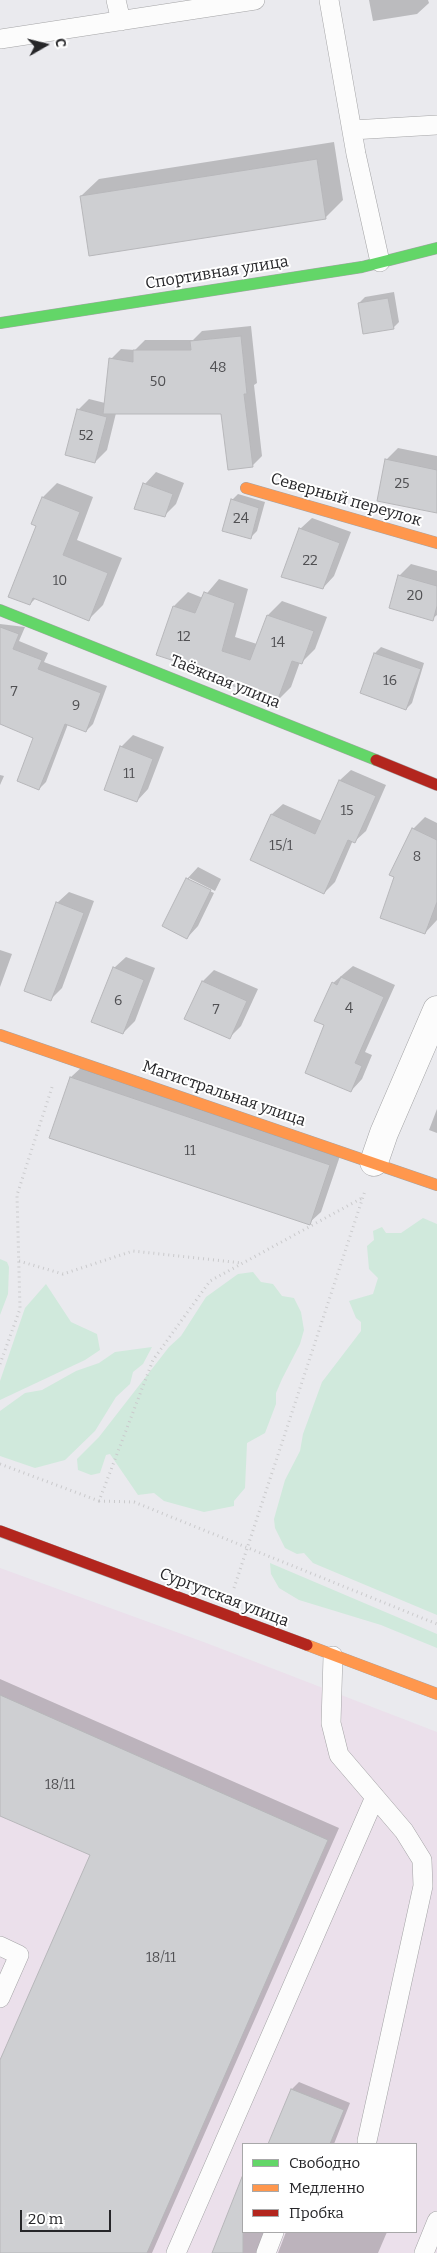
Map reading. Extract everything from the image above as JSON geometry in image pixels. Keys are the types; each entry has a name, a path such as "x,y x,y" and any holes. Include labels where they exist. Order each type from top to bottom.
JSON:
{"street":[{"name":"Спортивная улица","path":"0,323 362,267 437,248"},
{"name":"Северный переулок","path":"246,488 437,543"},
{"name":"Таёжная улица","path":"0,610 437,785"},
{"path":"374,1162 384,1133 437,1010"},
{"name":"Магистральная улица","path":"0,1035 437,1185"},
{"name":"Сургутская улица","path":"0,1531 437,1694"}],"lane":[{"path":"116,0 121,20"},
{"path":"0,39 254,0"},
{"path":"329,0 352,130 380,262"},
{"path":"352,130 437,125"},
{"path":"333,1656 330,1723 339,1755 404,1831 422,1860 423,1886 367,2141"},
{"path":"176,2253 375,1797"},
{"path":"0,1946 19,1955 0,1998"},
{"path":"424,2253 437,2221"},
{"path":"266,2253 274,2233"}],"path":[{"path":"0,1364 20,1309 17,1195 62,1056"},
{"path":"224,1615 248,1548 374,1162"},
{"path":"99,1501 153,1360 210,1281 362,1198"},
{"path":"19,1261 63,1274 133,1251 243,1263"},
{"path":"0,1464 99,1501 134,1502 437,1624"}],"shaded area":[{"path":"0,1568 209,1644 437,1732 437,2253 0,2253"}],"green space":[{"path":"423,1218 437,1224 437,1615 313,1563 304,1553 297,1554 285,1548 275,1528 274,1519 285,1480 300,1451 303,1434 322,1382 361,1331 361,1322 356,1318 349,1301 373,1294 378,1278 369,1269 367,1246 374,1240 373,1231 382,1227 386,1233 401,1233"},
{"path":"0,1259 7,1262 9,1267 8,1294 0,1315"},
{"path":"253,1272 261,1282 273,1284 282,1296 294,1298 301,1312 304,1330 300,1344 276,1393 276,1404 265,1433 247,1443 245,1488 234,1501 234,1506 204,1512 164,1501 154,1493 138,1495 110,1454 106,1455 100,1473 91,1475 78,1470 77,1459 99,1437 169,1347 181,1336 206,1297 238,1274"},
{"path":"46,1284 71,1322 97,1334 100,1350 85,1360 0,1400 0,1381 25,1308"},
{"path":"152,1347 143,1364 133,1372 130,1384 116,1397 95,1431 65,1460 35,1468 0,1456 0,1411 25,1393 42,1390 76,1371 99,1363 115,1352"},
{"path":"270,1563 437,1634 437,1648 381,1625 299,1600 279,1588 271,1574"}],"building":[{"path":"317,159 326,219 89,256 80,196"},
{"path":"388,298 394,329 363,334 358,303"},
{"path":"241,336 247,394 244,394 253,467 228,470 221,414 103,414 109,358 133,362 133,350 191,350 190,341"},
{"path":"77,409 107,417 95,463 65,455"},
{"path":"385,459 437,470 437,513 377,501"},
{"path":"143,483 173,494 165,517 134,509"},
{"path":"42,497 80,512 63,555 108,573 89,621 33,598 30,605 8,597 36,526 31,524"},
{"path":"231,499 259,508 251,539 222,531"},
{"path":"299,528 340,543 323,589 281,577"},
{"path":"398,575 437,586 437,606 433,621 389,608"},
{"path":"204,592 235,603 222,651 250,660 267,615 314,631 302,664 292,661 277,702 231,685 233,680 156,655 173,606 195,613"},
{"path":"0,627 19,634 13,649 42,660 38,669 101,693 86,732 65,724 39,790 17,781 33,738 0,724"},
{"path":"374,653 421,669 406,710 360,693"},
{"path":"120,746 153,759 137,802 104,790"},
{"path":"339,780 376,796 355,843 348,840 324,894 250,860 271,814 315,834"},
{"path":"412,828 437,840 437,902 425,934 380,918 394,877 389,875"},
{"path":"186,878 211,890 187,939 162,926"},
{"path":"56,902 84,913 51,1001 24,991"},
{"path":"113,967 144,980 123,1034 91,1022"},
{"path":"341,977 384,997 355,1063 362,1066 351,1092 305,1073 324,1025 314,1021 332,982 337,985"},
{"path":"202,981 247,1001 230,1039 184,1019"},
{"path":"70,1077 330,1165 310,1225 49,1138"},
{"path":"0,1695 328,1840 147,2253 0,2253 0,2060 90,1855 0,1816"},
{"path":"291,2089 344,2110 330,2143 268,2143"},
{"path":"242,2177 243,2253 212,2253"}],"traffic: fast":[{"path":"0,323 362,267 437,248"},
{"path":"0,610 376,760"}],"traffic: slow":[{"path":"246,488 437,543"},
{"path":"0,1035 437,1185"},
{"path":"307,1645 437,1694"}],"traffic: jam":[{"path":"376,760 437,785"},
{"path":"0,1531 307,1645"}]}
